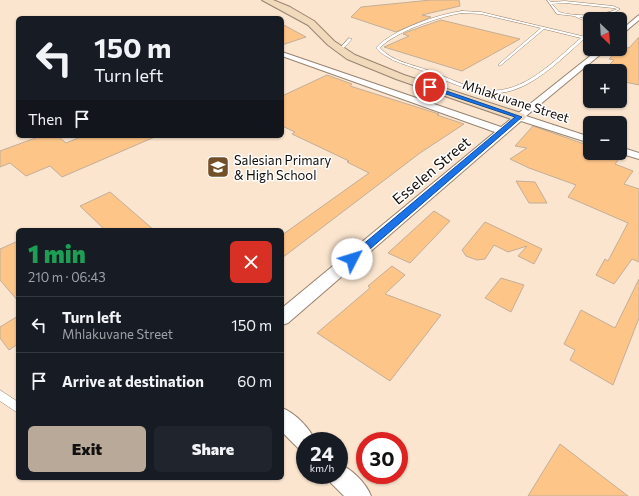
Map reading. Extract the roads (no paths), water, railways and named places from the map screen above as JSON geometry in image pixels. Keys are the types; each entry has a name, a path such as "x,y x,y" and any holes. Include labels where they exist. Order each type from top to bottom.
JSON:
{"street":[{"name":"Mhlakuvane Street","path":"266,0 287,9 311,23 332,43 351,56 400,77 583,138"},
{"path":"627,28 639,17"},
{"path":"284,55 502,131"},
{"name":"Esselen Street","path":"284,316 502,131 594,56"},
{"path":"627,152 639,156"},
{"path":"284,420 296,432"},
{"path":"348,484 360,496"}],"lane":[{"path":"549,1 609,6 619,9 614,12"},
{"path":"549,1 554,10 558,13 583,15"},
{"path":"583,38 480,13 465,12 434,19 393,36 380,44 378,48 381,52 390,57 411,66 462,84 496,92 520,86 540,73 583,39"},
{"path":"573,15 583,19"},
{"path":"500,65 543,28"},
{"path":"340,49 350,39"},
{"path":"0,395 16,407"}],"place":[{"name":"Salesian Primary & High School","path":"218,167"}]}
